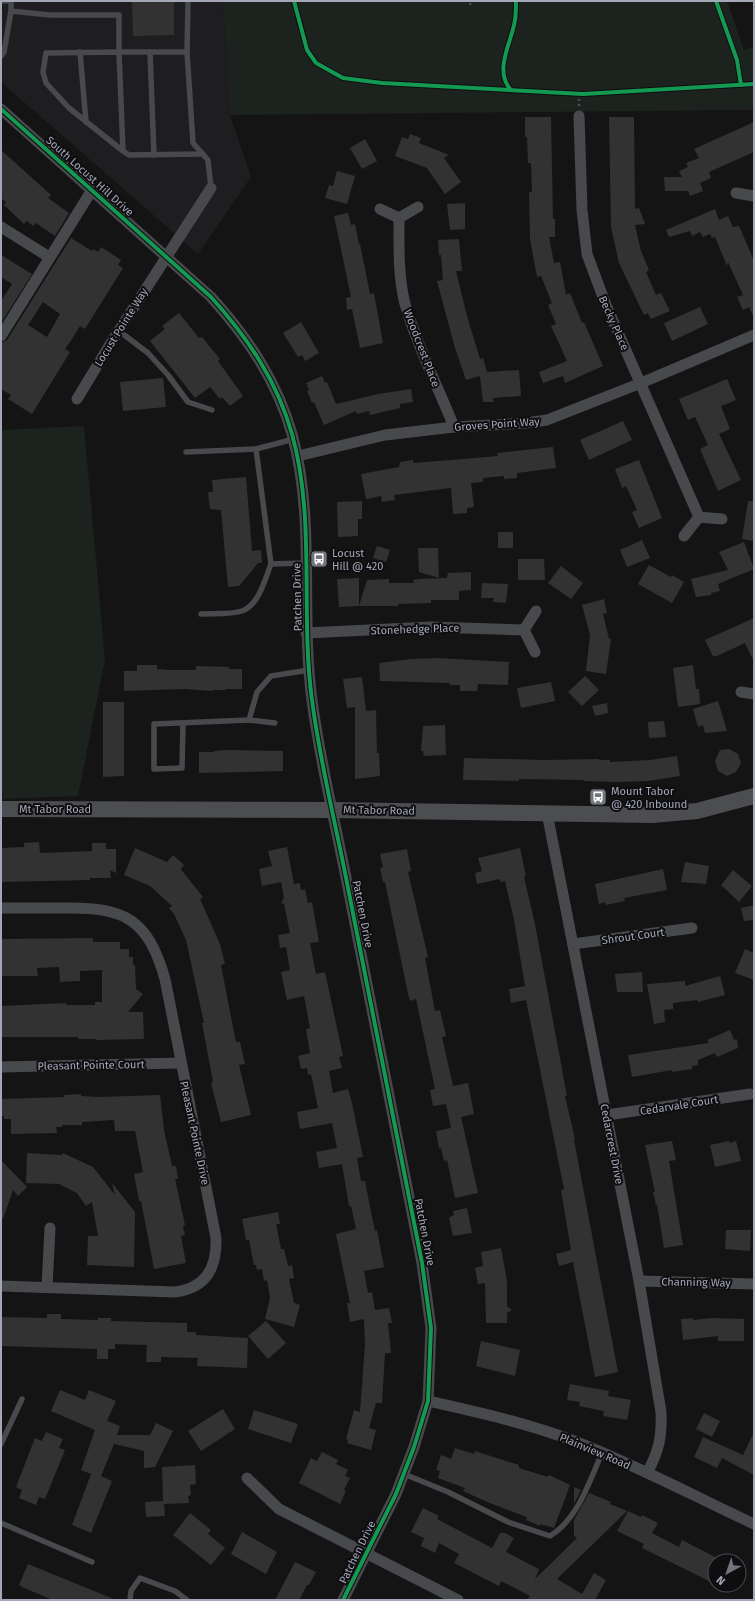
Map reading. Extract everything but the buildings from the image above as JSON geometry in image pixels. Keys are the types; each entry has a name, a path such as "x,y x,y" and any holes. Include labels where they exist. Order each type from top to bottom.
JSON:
{"street":[{"name":"South Locust Hill Drive","path":"1,109 166,257"},
{"name":"Becky Place","path":"578,116 582,210 587,254 606,305 699,517"},
{"name":"Locust Pointe Way","path":"77,399 119,330 211,188"},
{"path":"1,336 92,190"},
{"path":"736,193 754,196"},
{"path":"380,209 399,218 418,207"},
{"name":"Woodcrest Place","path":"399,218 399,256 405,303 411,322 454,427"},
{"path":"1,227 49,257"},
{"name":"Patchen Drive","path":"166,257 211,297 247,340 274,384 294,439 298,456 305,511 306,633 312,700 332,810 422,1263 431,1328 428,1401 404,1474 343,1600"},
{"name":"Groves Point Way","path":"298,456 385,435 454,427 526,424 546,420 641,383 754,335"},
{"path":"684,536 699,517 722,519"},
{"path":"535,652 524,630 536,611"},
{"name":"Stonehedge Place","path":"306,633 431,627 524,630"},
{"path":"741,692 754,694"},
{"name":"Mt Tabor Road","path":"1,809 332,810 547,813 628,816 674,813 722,806 754,796"},
{"name":"Cedarcrest Drive","path":"547,813 639,1281 661,1412 662,1432 659,1449 646,1473"},
{"name":"Pleasant Pointe Drive","path":"1,908 90,908 113,912 124,916 138,925 149,939 158,955 165,979 180,1063 216,1238 215,1261 208,1274 199,1284 188,1290 174,1292 1,1286"},
{"name":"Shrout Court","path":"573,944 692,928"},
{"name":"Pleasant Pointe Court","path":"1,1067 180,1063"},
{"name":"Cedarvale Court","path":"607,1115 750,1094"},
{"path":"47,1287 50,1228"},
{"name":"Channing Way","path":"639,1281 754,1284"},
{"name":"Plainview Road","path":"428,1401 525,1424 575,1441 754,1524"},
{"path":"247,1478 279,1509 458,1600"}],"lane":[{"path":"1,1 11,1 11,11 4,52 1,56"},
{"path":"188,1 187,52 194,142 208,160 211,188"},
{"path":"11,11 50,15 119,15 123,151"},
{"path":"80,52 86,122"},
{"path":"150,52 154,155"},
{"path":"187,52 46,53 43,72 46,83 69,108 130,155 203,154"},
{"path":"119,330 148,354 168,375 188,402 212,410"},
{"path":"186,452 256,449 294,439"},
{"path":"201,614 242,611 251,605 261,591 271,564 256,449"},
{"path":"271,564 306,563"},
{"path":"249,720 257,692 271,676 309,670"},
{"path":"183,723 182,768 154,769 154,724 249,720 275,724"},
{"path":"1,1444 22,1398"},
{"path":"404,1474 448,1492 508,1522 550,1536 563,1529 577,1507 602,1453"},
{"path":"1,1523 92,1562"},
{"path":"130,1600 131,1590 140,1578 175,1591 187,1600"}],"path":[{"path":"470,5 471,1"},
{"path":"571,94 583,94"}],"shaded area":[{"path":"1,1 223,1 230,115 251,177 198,254 1,82"},
{"path":"223,1 727,1 744,50 754,46 754,110 230,115"},
{"path":"84,426 105,660 78,796 1,799 1,430"}],"cycle path":[{"path":"294,1 307,50 316,63 343,78 382,83 583,94 754,84"},
{"path":"511,90 506,82 504,65 515,20 516,1"},
{"path":"716,1 737,60 741,85"},
{"path":"1,109 211,297 237,328 260,361 278,396 292,434 304,499 306,533 307,633 315,724 395,1122 422,1263 431,1328 428,1401 414,1447 396,1494 343,1600"}],"place":[{"name":"Locust Hill @ 420","path":"319,559"},
{"name":"Mount Tabor @ 420 Inbound","path":"598,797"}]}
